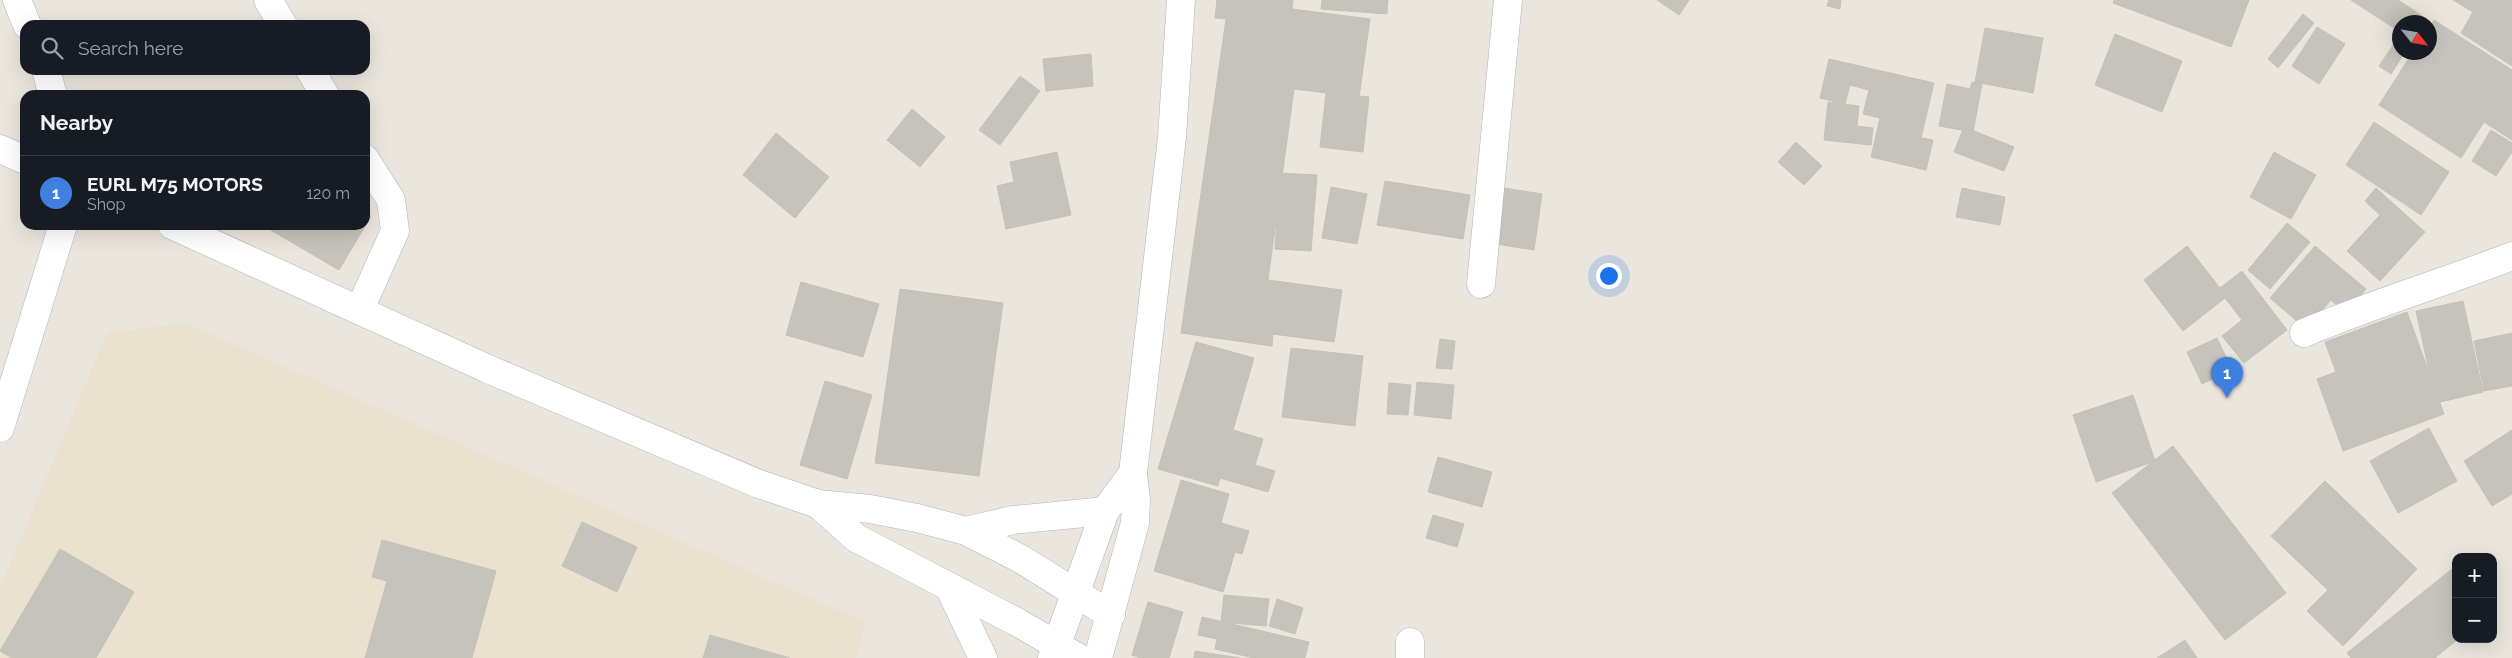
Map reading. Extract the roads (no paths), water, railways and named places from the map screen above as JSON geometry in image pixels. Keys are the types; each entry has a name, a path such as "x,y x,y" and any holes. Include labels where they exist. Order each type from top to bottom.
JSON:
{"street":[{"path":"18,0 26,20"},
{"path":"268,0 281,20"},
{"path":"1098,658 1112,615 1135,523 1136,499 1133,473 1172,137 1181,0"},
{"path":"1481,284 1508,0"},
{"path":"47,75 52,90"},
{"path":"313,75 322,90"},
{"path":"0,149 20,158"},
{"path":"360,309 395,232 391,200 370,167"},
{"path":"0,428 62,230"},
{"path":"183,230 488,369 759,484 818,504 870,509 917,518 966,531 1019,558 1112,615"},
{"path":"2304,333 2352,312 2438,285 2512,256"},
{"path":"818,504 856,538 949,587 1063,653 1076,593 1105,511 1133,473"},
{"path":"966,531 1013,520 1105,511"},
{"path":"949,587 983,658"}],"place":[{"name":"EURL M75 MOTORS","path":"2227,398"}]}
